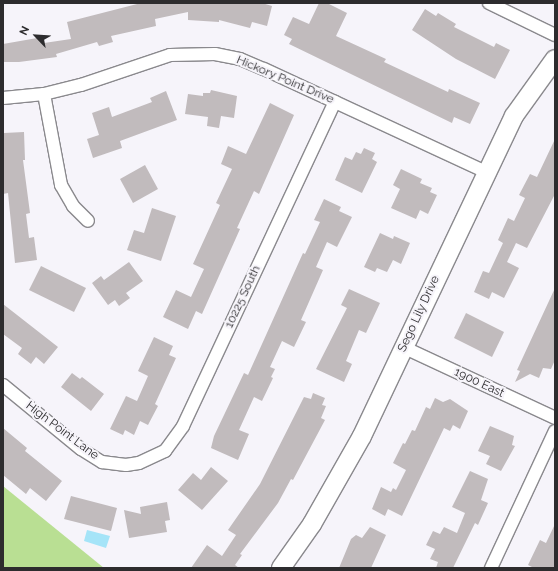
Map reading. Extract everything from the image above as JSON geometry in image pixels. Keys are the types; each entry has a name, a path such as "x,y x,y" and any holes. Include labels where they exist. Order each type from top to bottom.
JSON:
{"street":[{"path":"489,3 555,35"},
{"name":"Hickory Point Drive","path":"3,98 44,94 81,85 149,60 192,53 240,59 486,172"},
{"name":"Sego Lily Drive","path":"281,568 338,481 514,116 555,59"},
{"path":"44,94 61,185 73,206 88,221"},
{"name":"10225 South","path":"126,465 139,463 158,455 179,433 334,102"},
{"name":"1900 East","path":"403,347 555,418"},
{"name":"High Point Lane","path":"3,385 91,456 102,462 126,465"},
{"path":"490,568 555,431"}],"green space":[{"path":"3,486 104,568 3,568"}],"water":[{"path":"87,530 110,536 106,548 84,541"}],"building":[{"path":"141,3 262,3 272,6 267,26 252,22 250,28 219,20 219,22 188,20 188,12 155,19 156,26 111,36 113,42 99,46 97,42 56,54 57,57 19,62 3,62 3,44 43,37 44,43 71,39 67,22"},
{"path":"319,3 327,3 347,13 336,36 386,59 384,62 448,92 449,89 480,103 470,124 454,117 452,123 289,44 292,39 284,35 293,17 309,24"},
{"path":"425,9 436,16 438,13 456,24 454,27 494,47 496,43 510,50 495,79 456,59 412,30"},
{"path":"211,90 237,96 234,118 221,116 219,128 207,126 208,117 185,114 188,94 203,96 203,93 210,93"},
{"path":"166,91 177,120 120,141 122,148 93,158 87,139 99,135 92,113 109,107 112,117 152,102 150,98"},
{"path":"270,103 294,115 259,194 254,191 237,228 240,229 202,314 196,311 188,329 163,317 176,290 191,297 204,269 193,264 220,205 216,203 232,169 221,164 228,146 246,154"},
{"path":"24,132 25,160 23,160 30,213 26,214 29,238 34,237 37,260 15,263 8,193 3,194 3,143 4,133"},
{"path":"555,139 555,194 527,248 516,243 507,262 519,268 504,298 492,292 489,299 474,292 483,271 489,273 503,243 498,240 508,218 514,221 525,198 519,195 530,174 537,177"},
{"path":"364,148 375,153 372,159 377,162 362,193 335,180 345,157 352,160 356,152 361,154"},
{"path":"145,165 158,189 133,203 120,179"},
{"path":"401,169 422,179 420,183 432,188 430,192 437,195 428,214 420,210 416,219 391,208 400,189 393,185"},
{"path":"324,199 341,207 339,211 352,217 337,247 327,242 316,267 323,270 301,320 306,322 294,347 282,341 270,367 275,369 271,377 273,378 262,401 254,397 239,430 249,434 238,460 211,448 214,436 244,373 248,375 303,253 305,254 320,222 314,220"},
{"path":"152,208 176,216 161,261 127,250 134,230 144,233"},
{"path":"380,233 393,239 394,236 410,243 401,264 393,260 387,272 377,268 375,272 364,267"},
{"path":"129,262 143,281 126,293 130,298 119,306 115,300 108,305 92,283 101,276 104,280"},
{"path":"41,266 86,288 74,312 29,290"},
{"path":"555,288 555,360 551,369 543,368 539,378 530,374 515,382 520,371 517,370"},
{"path":"349,289 380,303 366,333 359,330 346,361 352,364 344,382 316,369 347,308 341,305"},
{"path":"3,304 58,347 44,364 36,357 31,364 18,354 22,348 3,334"},
{"path":"466,313 504,332 492,357 454,338"},
{"path":"154,337 173,346 169,355 176,358 155,404 158,406 148,425 140,421 134,435 125,430 123,435 110,429 126,396 137,401 148,376 138,371"},
{"path":"72,373 80,379 82,377 104,394 91,411 61,387"},
{"path":"313,393 325,398 322,405 326,406 321,418 325,420 293,480 291,479 278,503 240,554 242,555 235,565 239,568 191,568 207,545 222,556 236,535 228,530 260,484 304,397 311,399"},
{"path":"435,398 443,402 450,399 468,411 460,429 453,425 450,431 444,428 402,516 388,509 385,516 372,509 381,487 391,492 393,488 396,490 406,470 393,463 403,443 405,444 412,430 415,431 426,407 430,409"},
{"path":"490,426 514,436 512,445 515,446 501,471 486,464 490,456 478,451"},
{"path":"3,428 27,448 25,451 62,481 46,501 30,488 26,494 3,475"},
{"path":"211,467 228,481 202,510 178,490 193,473 201,480"},
{"path":"470,471 488,479 481,500 488,503 478,525 475,523 453,568 436,568 438,562 430,559 435,549 426,545 433,531 440,534 444,527 457,533 465,513 452,507"},
{"path":"71,496 117,508 111,531 64,519"},
{"path":"167,502 170,520 165,521 167,532 129,538 124,510 141,514 140,507"},
{"path":"555,524 555,568 534,568 528,565 540,540 546,543"},
{"path":"370,527 386,535 371,568 339,568 351,539 356,535 362,538"}]}
